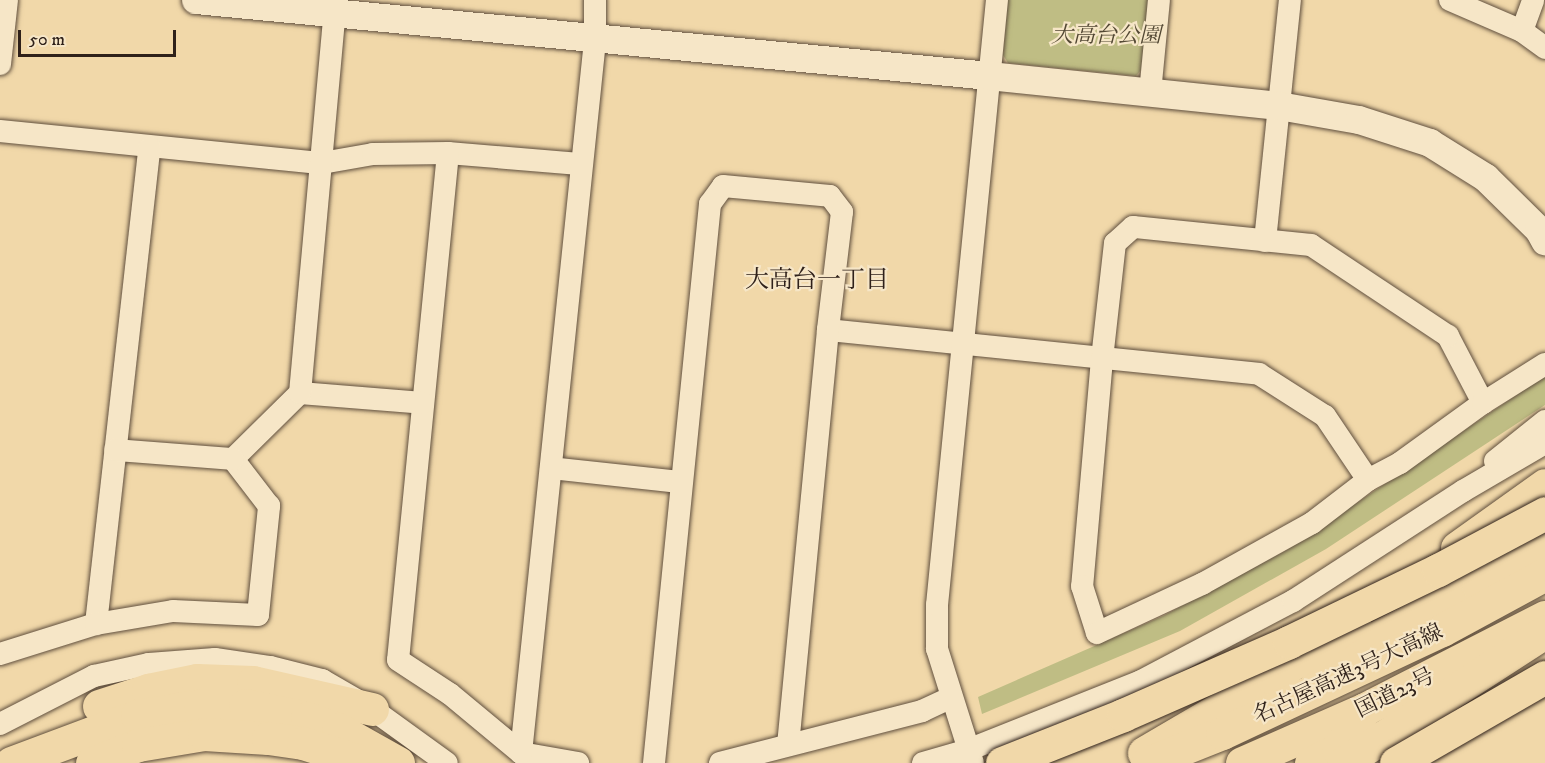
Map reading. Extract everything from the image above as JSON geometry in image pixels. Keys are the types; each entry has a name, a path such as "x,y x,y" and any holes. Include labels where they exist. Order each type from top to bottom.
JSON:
{"highway":[{"path":"1136,762 1272,678 1545,485"},
{"path":"1002,763 1123,715 1289,642 1438,570 1545,513"},
{"path":"1136,762 1478,586 1545,545"},
{"name":"名古屋高速3号大高線","path":"1136,762 1222,733 1442,630 1545,574"},
{"name":"国道23号","path":"1242,763 1365,709 1545,617"},
{"path":"1343,763 1545,632"},
{"path":"1396,763 1545,677"},
{"path":"0,745 111,701 148,690 197,680 253,682 372,709"},
{"path":"11,763 137,716 200,705 244,705 307,718 338,729 398,763"},
{"path":"1311,763 1338,749 1365,709"},
{"path":"92,763 138,745 204,734 303,743 365,763"},
{"path":"158,763 191,757 249,754 292,758 309,763"}],"street":[{"path":"0,64 7,0"},
{"path":"195,0 335,7 594,40 989,76 1279,106 1359,120 1430,143 1486,178 1539,230 1545,241"},
{"path":"521,753 594,40 595,0"},
{"path":"970,757 937,649 937,605 997,0"},
{"path":"1150,93 1159,0"},
{"path":"1265,241 1290,0"},
{"path":"1450,0 1522,31 1545,48"},
{"path":"1522,31 1533,0"},
{"path":"233,459 300,393 335,7"},
{"path":"0,131 149,148 322,163 372,154 448,153 580,164"},
{"path":"96,624 149,148"},
{"path":"448,153 398,660 450,694 521,753 578,763"},
{"path":"654,763 710,204 723,186 830,196 842,212 828,330 788,744"},
{"path":"1483,403 1448,336 1311,245 1133,227 1115,243 1102,359 1082,586 1097,633 1202,584 1312,523 1368,480 1400,463 1483,403 1545,364"},
{"path":"828,330 1259,374 1325,416 1368,480"},
{"path":"300,393 423,403"},
{"path":"1463,491 1515,442 1545,421"},
{"path":"923,763 970,757 1151,676 1293,601 1463,491 1545,443"},
{"path":"0,654 96,624 173,611 258,615 269,506 233,459 115,450"},
{"path":"551,468 681,482"},
{"path":"0,724 94,676 149,664 215,659 270,667 322,680 372,709 447,763"},
{"path":"1383,763 1545,695"},
{"path":"720,763 922,711 951,698"}],"green space":[{"name":"大高台公園","path":"1008,0 1149,0 1141,70 1136,76 1008,63 1003,55"},
{"path":"1545,376 1545,405 1326,549 1180,631 982,714 978,697 1163,616 1287,550"}],"district":[{"name":"大高台一丁目","path":"817,281"}]}
